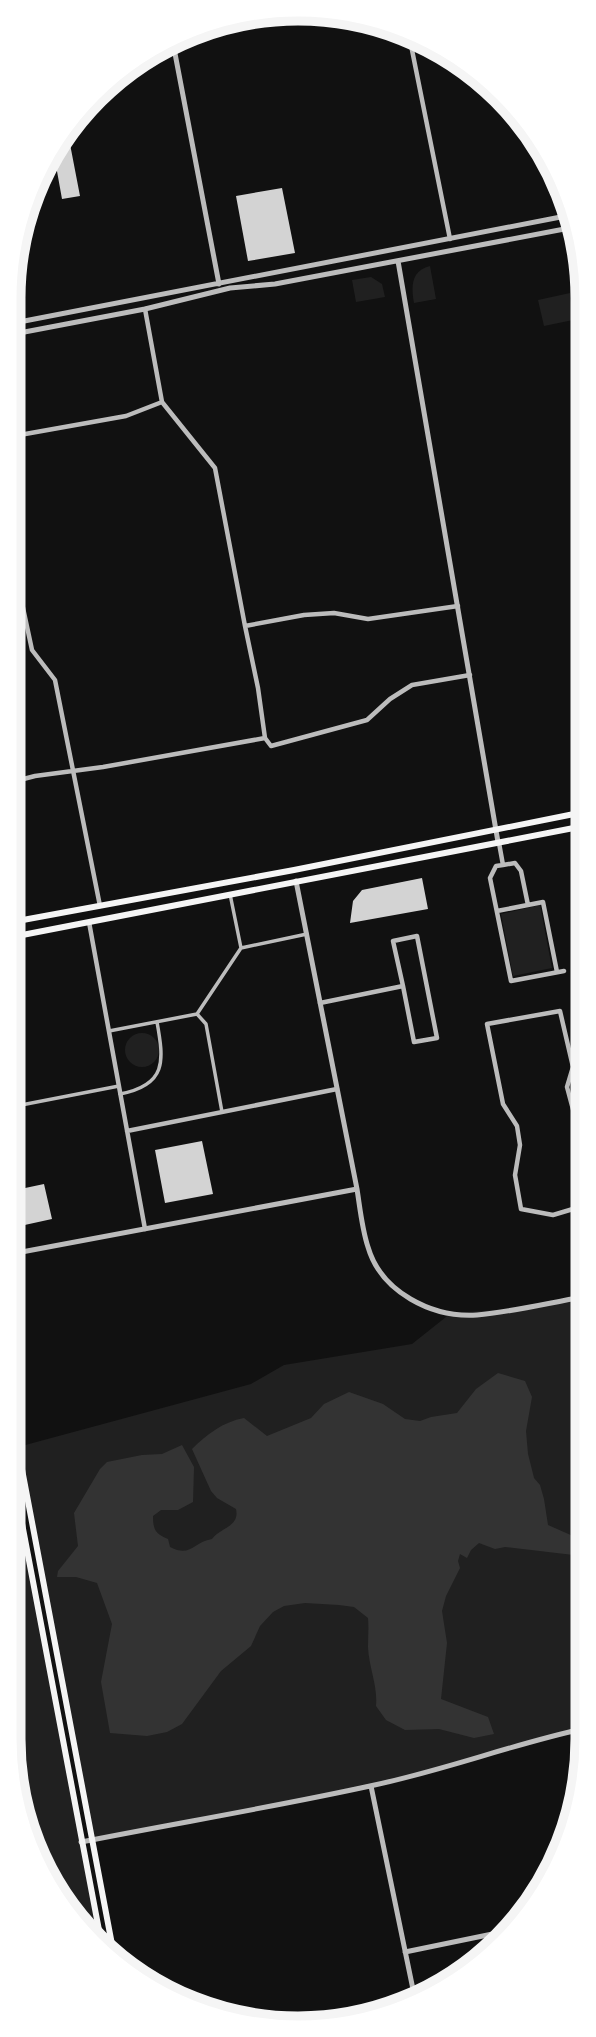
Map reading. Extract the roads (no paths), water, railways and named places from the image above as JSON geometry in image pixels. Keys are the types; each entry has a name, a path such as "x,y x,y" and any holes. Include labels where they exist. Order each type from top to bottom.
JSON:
{"main road":[{"path":"21,920 575,814"},
{"path":"21,935 575,828"},
{"path":"21,1465 112,1944"},
{"path":"21,1519 99,1932"}],"street":[{"path":"411,45 450,239"},
{"path":"174,50 219,284"},
{"path":"21,322 563,217"},
{"path":"21,333 145,309 230,288 275,284 567,229"},
{"path":"398,261 503,865"},
{"path":"219,284 230,288"},
{"path":"145,309 162,402 215,468 258,688 265,738 271,746 367,720 390,699 412,685 470,675"},
{"path":"21,435 126,416 162,402"},
{"path":"21,598 32,650 55,680 100,906"},
{"path":"245,626 304,615 334,613 368,619 458,606"},
{"path":"21,780 265,738"},
{"path":"528,905 522,872 515,863 496,866 490,878 511,981 564,971"},
{"path":"296,881 368,1249 385,1280 410,1300 451,1313 476,1315 575,1298"},
{"path":"230,894 241,948"},
{"path":"497,911 543,902 557,972"},
{"path":"89,922 145,1229"},
{"path":"109,1031 197,1014 241,948 307,934"},
{"path":"417,936 437,1038 414,1042 403,986 393,940 417,936"},
{"path":"320,1003 403,986"},
{"path":"575,1105 567,1087 573,1067 560,1011 487,1024 503,1104 517,1126 520,1145 515,1175 521,1209 554,1215 575,1208"},
{"path":"197,1014 206,1024 222,1112"},
{"path":"120,1094 150,1083 160,1072 162,1052 157,1022"},
{"path":"21,1105 119,1086"},
{"path":"127,1131 337,1089"},
{"path":"21,1252 357,1189"},
{"path":"81,1842 371,1786 575,1730"},
{"path":"371,1786 413,1991"},
{"path":"405,1952 496,1933"}]}
